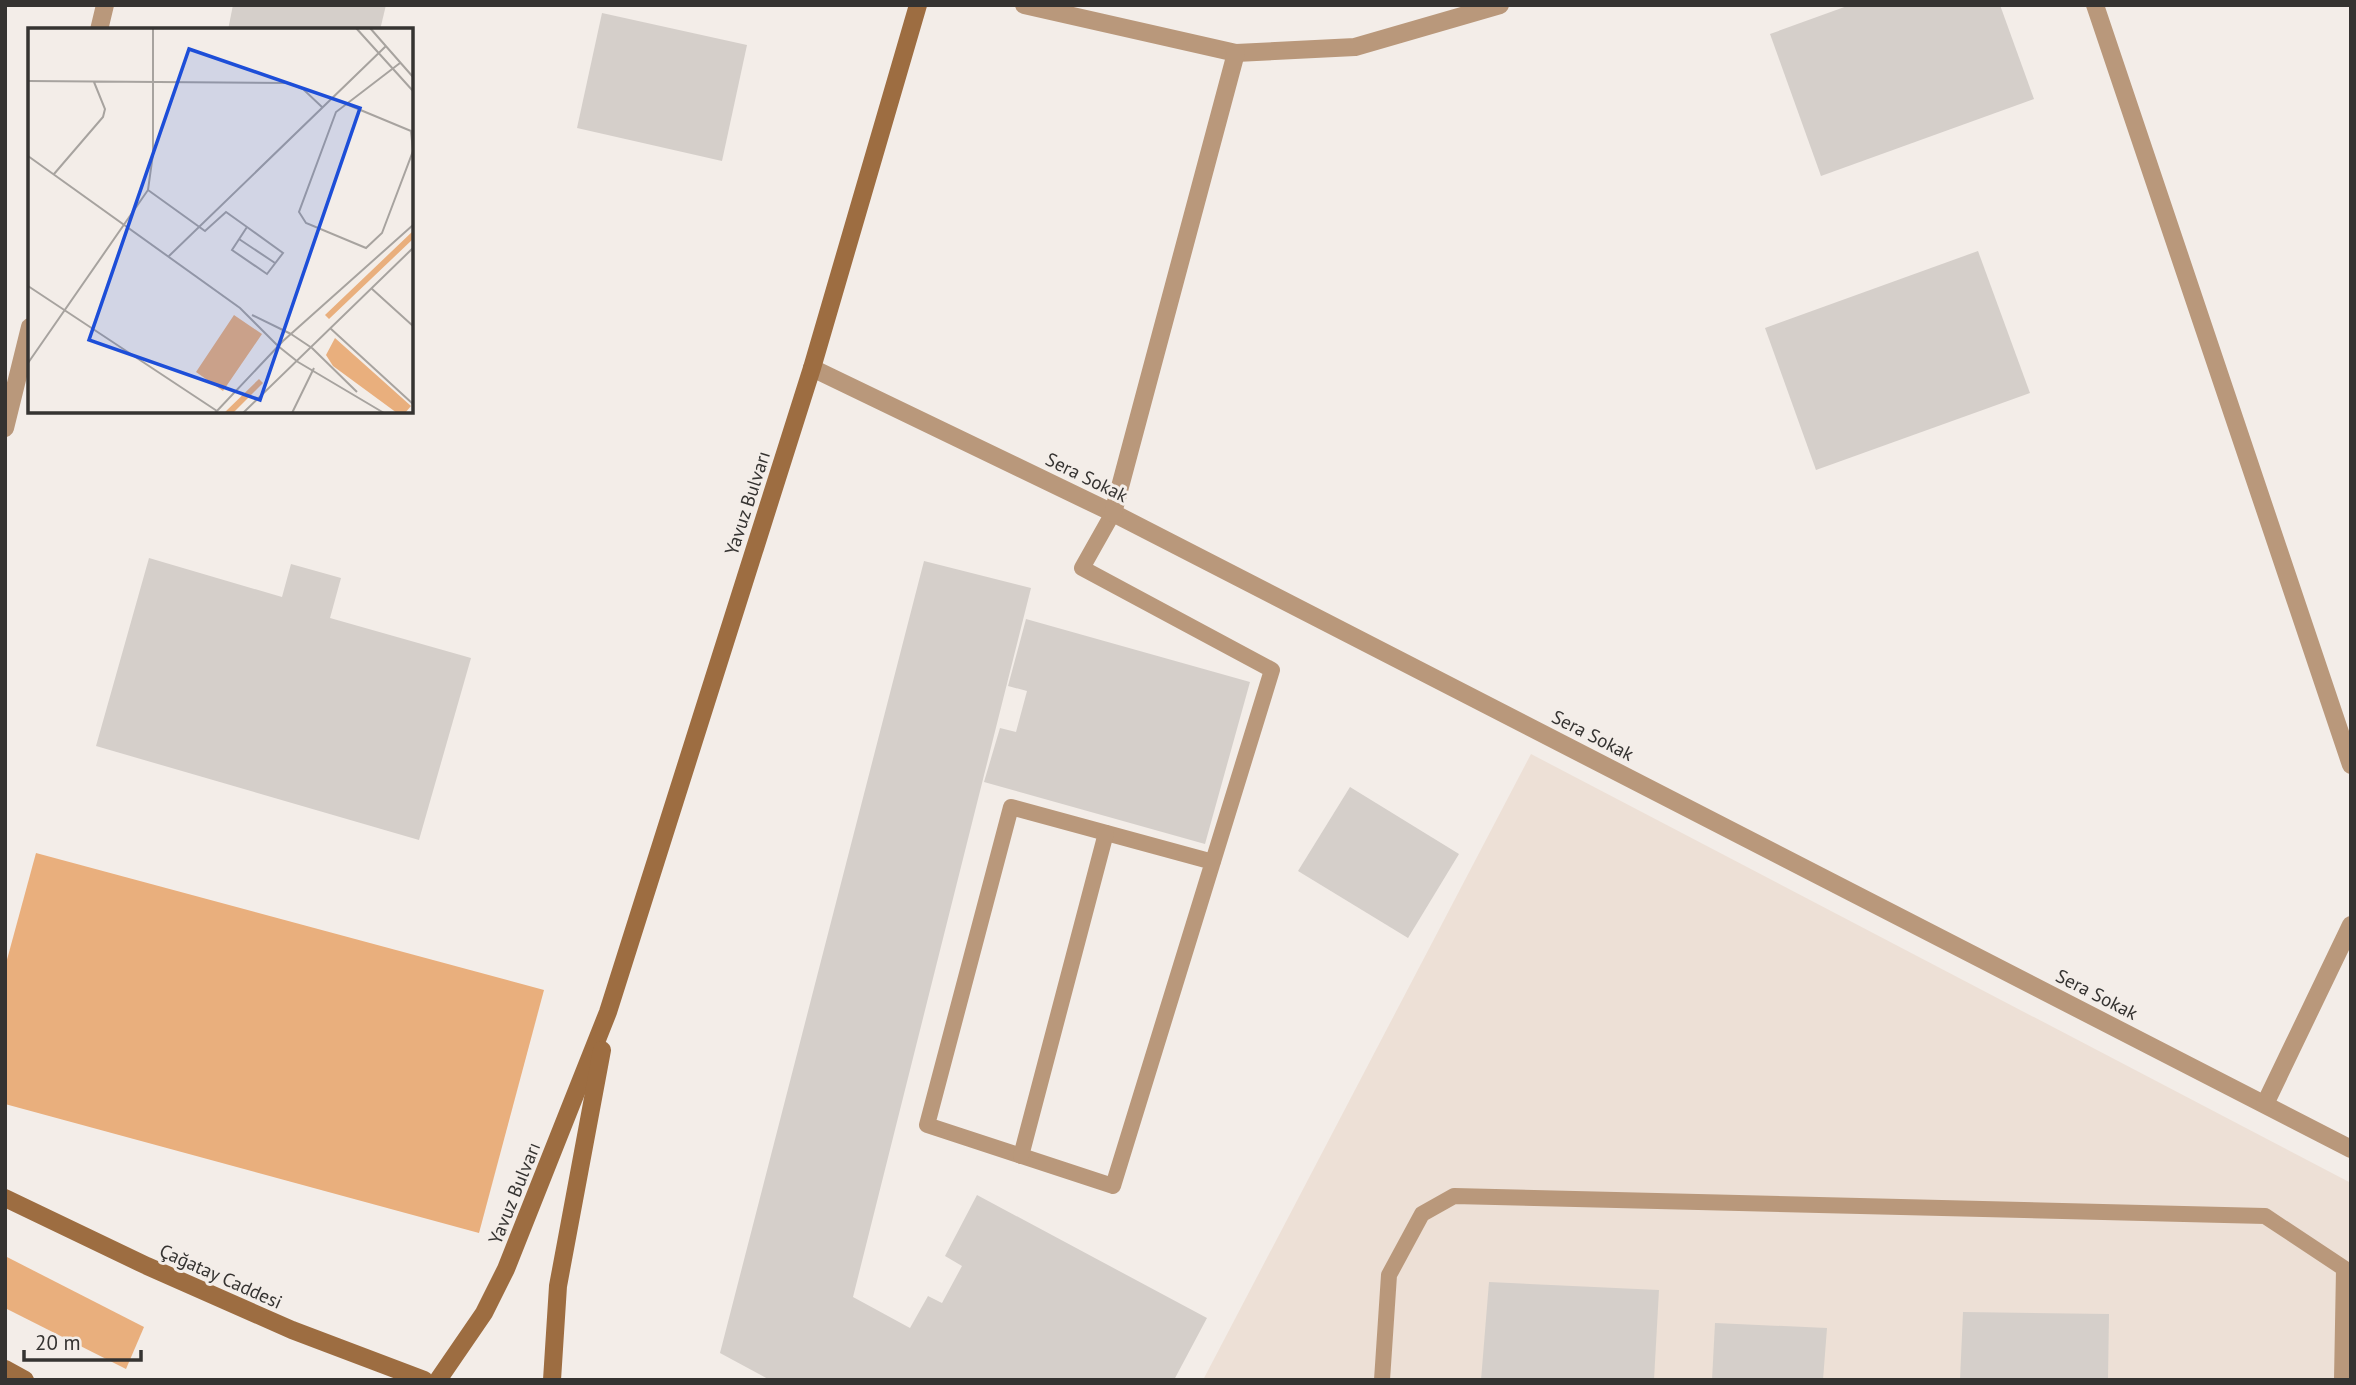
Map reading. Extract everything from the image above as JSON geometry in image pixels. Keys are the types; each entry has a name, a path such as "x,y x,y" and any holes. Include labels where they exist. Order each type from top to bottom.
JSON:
{"street":[{"path":"99,28 104,5"},
{"name":"Yavuz Bulvarı","path":"438,1380 484,1313 506,1269 608,1012 811,368 918,5"},
{"path":"1024,5 1236,53 1354,47 1500,5"},
{"path":"2095,5 2351,765"},
{"path":"1113,513 1236,53"},
{"path":"5,428 28,335"},
{"name":"Sera Sokak","path":"811,368 1113,513 2351,1149"},
{"path":"2265,1104 2351,925"},
{"name":"Yavuz Bulvarı","path":"552,1380 558,1286 608,1012"},
{"name":"Çağatay Caddesi","path":"5,1198 147,1266 292,1330 424,1380"},
{"path":"5,1369 25,1380"}],"lane":[{"path":"1113,513 1082,568 1272,670 1213,862 1113,1186 926,1125 1011,807 1213,862"},
{"path":"1021,1156 1106,833"},
{"path":"1382,1380 1389,1275 1422,1214 1454,1196 2265,1216 2348,1271 2342,1380"}],"shaded area":[{"path":"1531,754 2351,1183 2351,1380 1203,1380"},
{"path":"36,853 544,990 479,1233 5,1104 5,967"},
{"path":"5,1256 144,1327 126,1369 5,1308"}],"building":[{"path":"233,5 386,5 380,28 228,28"},
{"path":"1850,5 2000,5 2034,99 1821,176 1770,34"},
{"path":"602,13 747,45 722,161 577,128"},
{"path":"1978,251 2030,393 1816,470 1765,328"},
{"path":"149,558 282,597 291,564 341,578 330,618 471,658 419,840 96,746"},
{"path":"924,561 1031,588 853,1297 910,1328 928,1296 942,1303 962,1266 945,1256 977,1195 1207,1318 1174,1380 770,1380 720,1353"},
{"path":"1026,619 1250,682 1205,844 984,782 1000,728 1016,732 1027,691 1008,686"},
{"path":"1350,787 1459,854 1408,938 1298,871"},
{"path":"1489,1282 1659,1290 1654,1380 1481,1380"},
{"path":"1963,1312 2109,1314 2108,1380 1960,1380"},
{"path":"1715,1323 1827,1328 1823,1380 1712,1380"}]}
